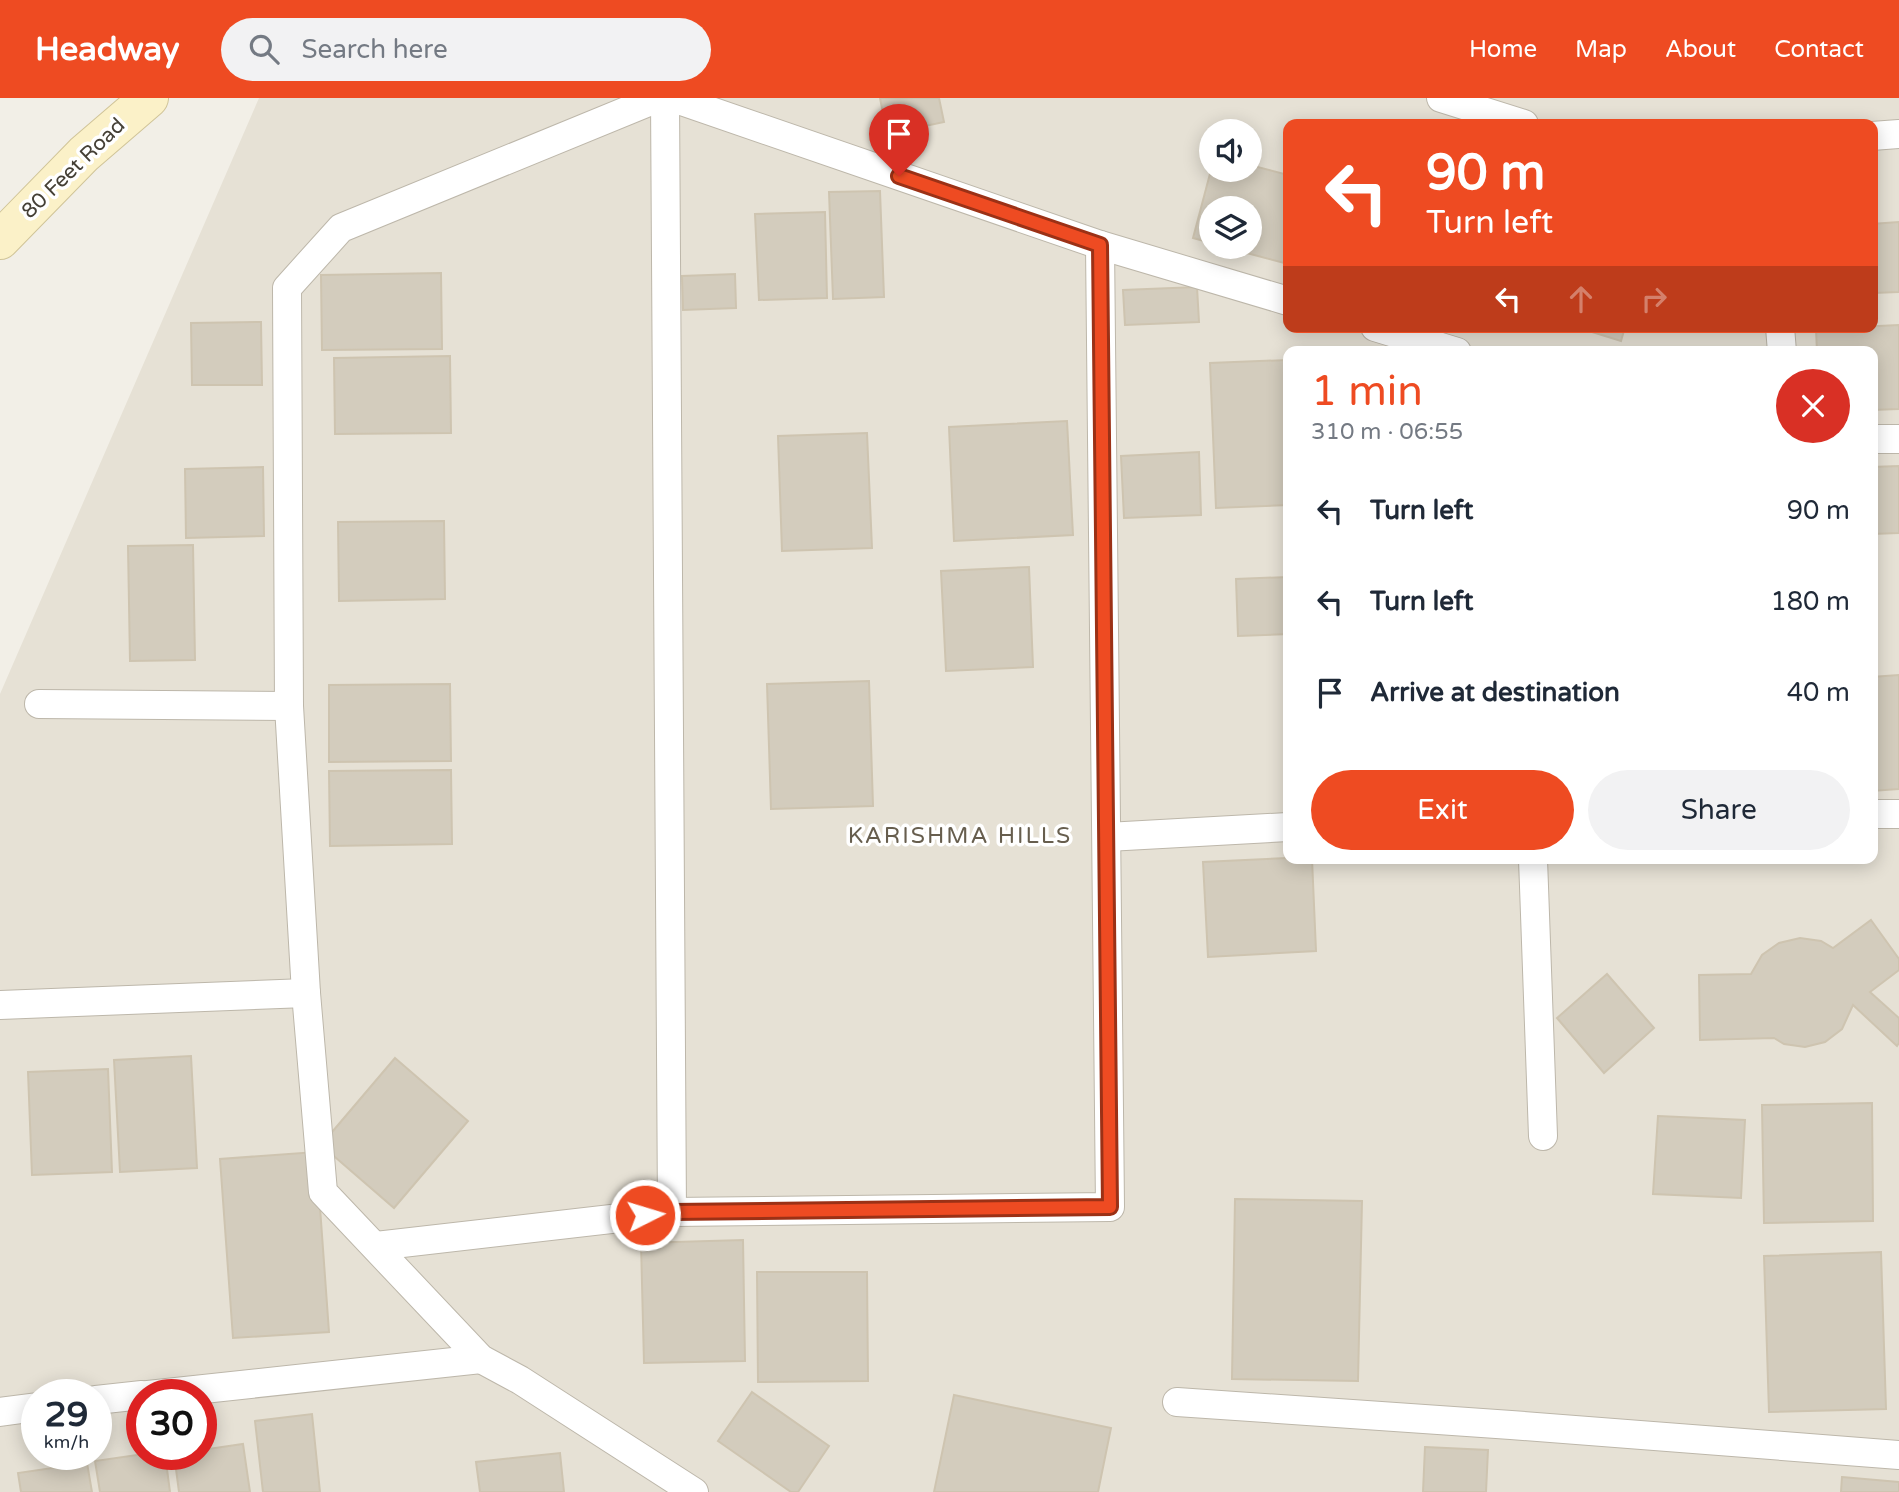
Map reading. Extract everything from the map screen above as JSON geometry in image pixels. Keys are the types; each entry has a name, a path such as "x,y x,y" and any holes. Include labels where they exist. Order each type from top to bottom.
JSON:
{"main road":[{"name":"80 Feet Road","path":"0,201 66,135 108,98"},
{"name":"80 Feet Road","path":"0,240 84,154 149,98"}],"street":[{"path":"658,98 341,228 288,288 289,706 306,993 323,1192 481,1359 520,1380 694,1492"},
{"path":"665,98 672,1212"},
{"path":"673,98 1100,245 1283,300"},
{"path":"1441,98 1508,119"},
{"path":"1878,136 1899,134"},
{"path":"376,1246 672,1212 1110,1207 1100,245"},
{"path":"1395,333 1437,346"},
{"path":"1878,439 1899,439"},
{"path":"39,704 289,706"},
{"path":"1878,814 1899,814"},
{"path":"1107,837 1283,827"},
{"path":"1533,864 1543,1136"},
{"path":"0,1005 306,993"},
{"path":"217,1388 481,1359"},
{"path":"1177,1402 1511,1424 1899,1455"},
{"path":"0,1412 21,1409"}],"shaded area":[{"name":"KARISHMA HILLS","path":"259,98 1899,98 1899,1492 0,1492 0,694"}],"building":[{"path":"880,98 939,98 944,122 887,134"},
{"path":"1262,168 1283,174 1283,263 1262,257 1262,196 1204,196 1208,182 1262,182"},
{"path":"880,191 884,297 833,299 829,192"},
{"path":"825,212 827,298 759,300 755,214"},
{"path":"1199,215 1199,240 1193,238"},
{"path":"1899,222 1899,292 1878,293 1878,224"},
{"path":"441,273 442,349 322,350 321,275"},
{"path":"735,274 736,308 683,310 682,276"},
{"path":"1197,287 1199,322 1125,325 1123,290"},
{"path":"261,322 262,385 192,385 191,323"},
{"path":"1899,325 1899,409 1878,410 1878,346 1817,346 1816,333 1878,333 1878,326"},
{"path":"1595,333 1623,333 1621,341"},
{"path":"450,356 451,433 335,434 334,358"},
{"path":"1283,360 1283,505 1216,508 1210,363"},
{"path":"1067,421 1073,535 954,541 949,427"},
{"path":"867,433 872,548 782,551 778,436"},
{"path":"1199,452 1201,515 1124,518 1121,456"},
{"path":"1899,466 1899,533 1878,534 1878,467"},
{"path":"263,467 264,536 186,538 185,469"},
{"path":"444,521 445,599 339,601 338,522"},
{"path":"193,545 195,660 130,661 128,546"},
{"path":"1029,567 1033,667 946,671 941,571"},
{"path":"1283,577 1283,634 1238,636 1236,579"},
{"path":"1899,675 1899,789 1878,791 1878,677"},
{"path":"869,681 873,806 771,809 767,684"},
{"path":"450,684 451,761 329,762 329,685"},
{"path":"451,770 452,844 330,846 329,771"},
{"path":"1283,858 1283,864 1312,864 1316,951 1208,957 1203,862"},
{"path":"1871,920 1899,959 1899,970 1870,992 1899,1018 1897,1046 1853,1005 1842,1029 1825,1042 1805,1047 1784,1044 1774,1038 1700,1040 1699,975 1751,974 1762,955 1779,943 1800,938 1821,941 1833,948"},
{"path":"1607,974 1654,1028 1604,1073 1557,1018"},
{"path":"191,1056 197,1168 120,1172 114,1060"},
{"path":"395,1058 468,1121 394,1208 321,1145"},
{"path":"108,1069 112,1172 32,1175 28,1072"},
{"path":"1872,1103 1873,1221 1764,1223 1762,1105"},
{"path":"1658,1116 1745,1120 1741,1198 1653,1194"},
{"path":"316,1152 329,1332 233,1338 220,1159"},
{"path":"1235,1199 1362,1201 1358,1381 1232,1379"},
{"path":"743,1240 745,1361 644,1363 641,1243"},
{"path":"1881,1252 1886,1409 1769,1412 1764,1256"},
{"path":"757,1272 867,1272 868,1381 758,1382"},
{"path":"752,1392 829,1446 798,1492 791,1492 718,1441"},
{"path":"954,1395 1111,1428 1098,1492 934,1492"},
{"path":"312,1414 320,1492 263,1492 255,1421"},
{"path":"243,1444 250,1492 179,1492 176,1470 217,1470 217,1448"},
{"path":"1425,1447 1488,1450 1486,1492 1423,1492"},
{"path":"560,1453 564,1492 480,1492 476,1462"},
{"path":"126,1457 126,1470 167,1470 170,1492 100,1492 96,1470 112,1470 112,1459"},
{"path":"39,1470 88,1470 92,1492 21,1492 18,1473"},
{"path":"1842,1477 1899,1482 1899,1492 1841,1492"}],"district":[{"name":"KARISHMA HILLS","path":"960,835"}],"route":[{"path":"645,1215 672,1212 1110,1207 1100,245 899,176"}]}
